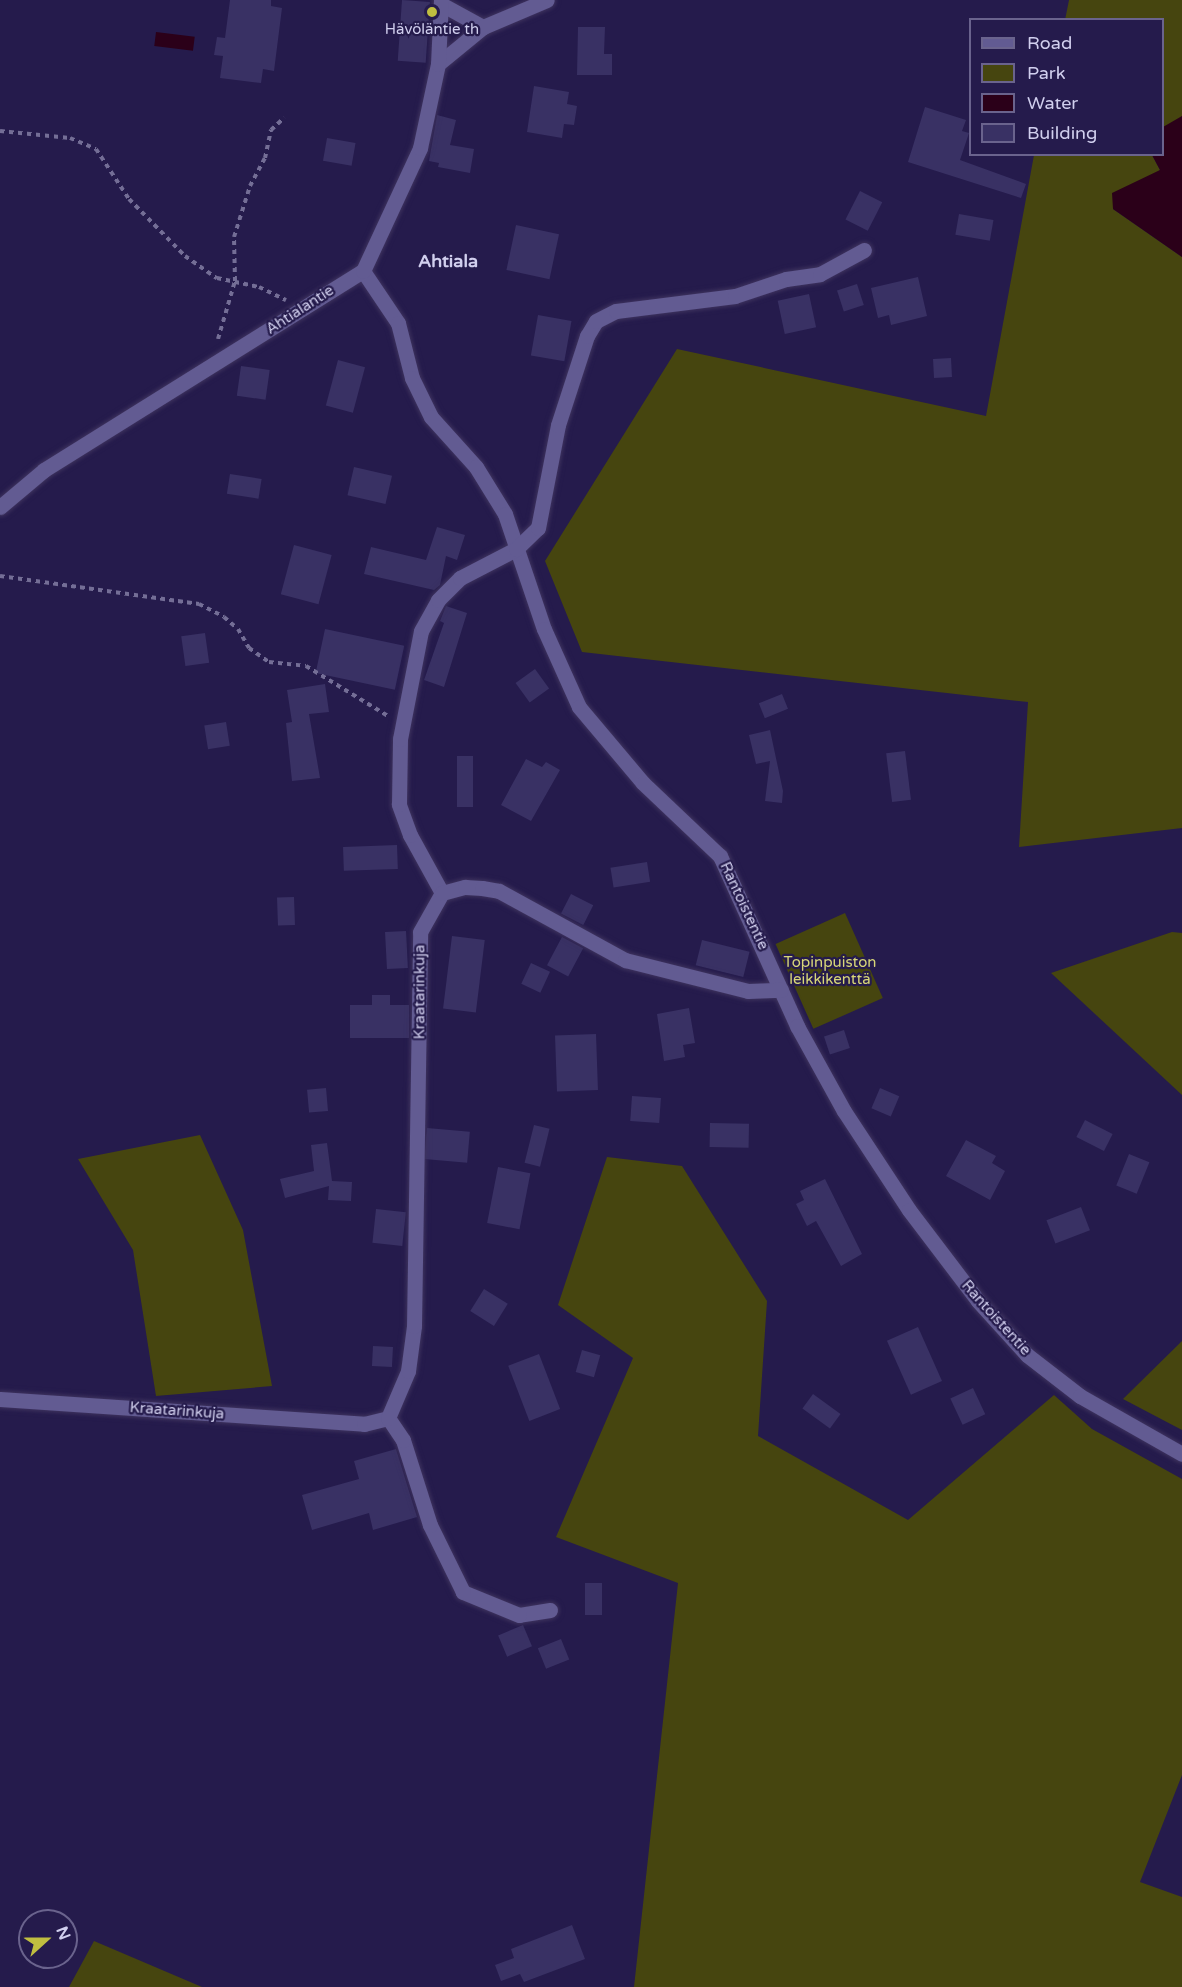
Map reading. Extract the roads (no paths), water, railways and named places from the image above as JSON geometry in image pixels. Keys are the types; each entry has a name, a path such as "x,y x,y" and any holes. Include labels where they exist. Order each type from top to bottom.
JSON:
{"street":[{"path":"438,64 483,27 547,0"},
{"path":"363,271 420,148 438,64 441,2 483,27"},
{"path":"781,990 748,991 625,960 499,891 465,887 442,893 410,835 399,804 403,724 421,631 438,600 460,578 516,549 538,528 558,425 587,336 596,321 616,311 735,296 786,279 820,274 864,250"},
{"name":"Ahtialantie","path":"0,507 44,470 220,362 297,310 363,271"},
{"name":"Rantoistentie","path":"363,271 398,323 412,378 431,417 488,482 505,513 544,629 579,707 643,783 720,856 781,990 844,1111 909,1210 978,1301 1055,1378 1182,1454"},
{"name":"Kraatarinkuja","path":"0,1399 364,1424 388,1418 408,1371 414,1326 420,932 442,893"},
{"path":"388,1418 403,1440 430,1525 463,1592 519,1615 550,1610"}],"water":[{"path":"156,32 195,37 193,51 154,46"},
{"path":"1182,116 1182,257 1113,209 1112,193 1160,170 1153,156 1164,156 1164,126"}],"place":[{"name":"Hävöläntie th","path":"432,12"}],"district":[{"name":"Ahtiala","path":"448,261"}],"park label":[{"name":"Topinpuiston leikkikenttä","path":"830,970"}]}
